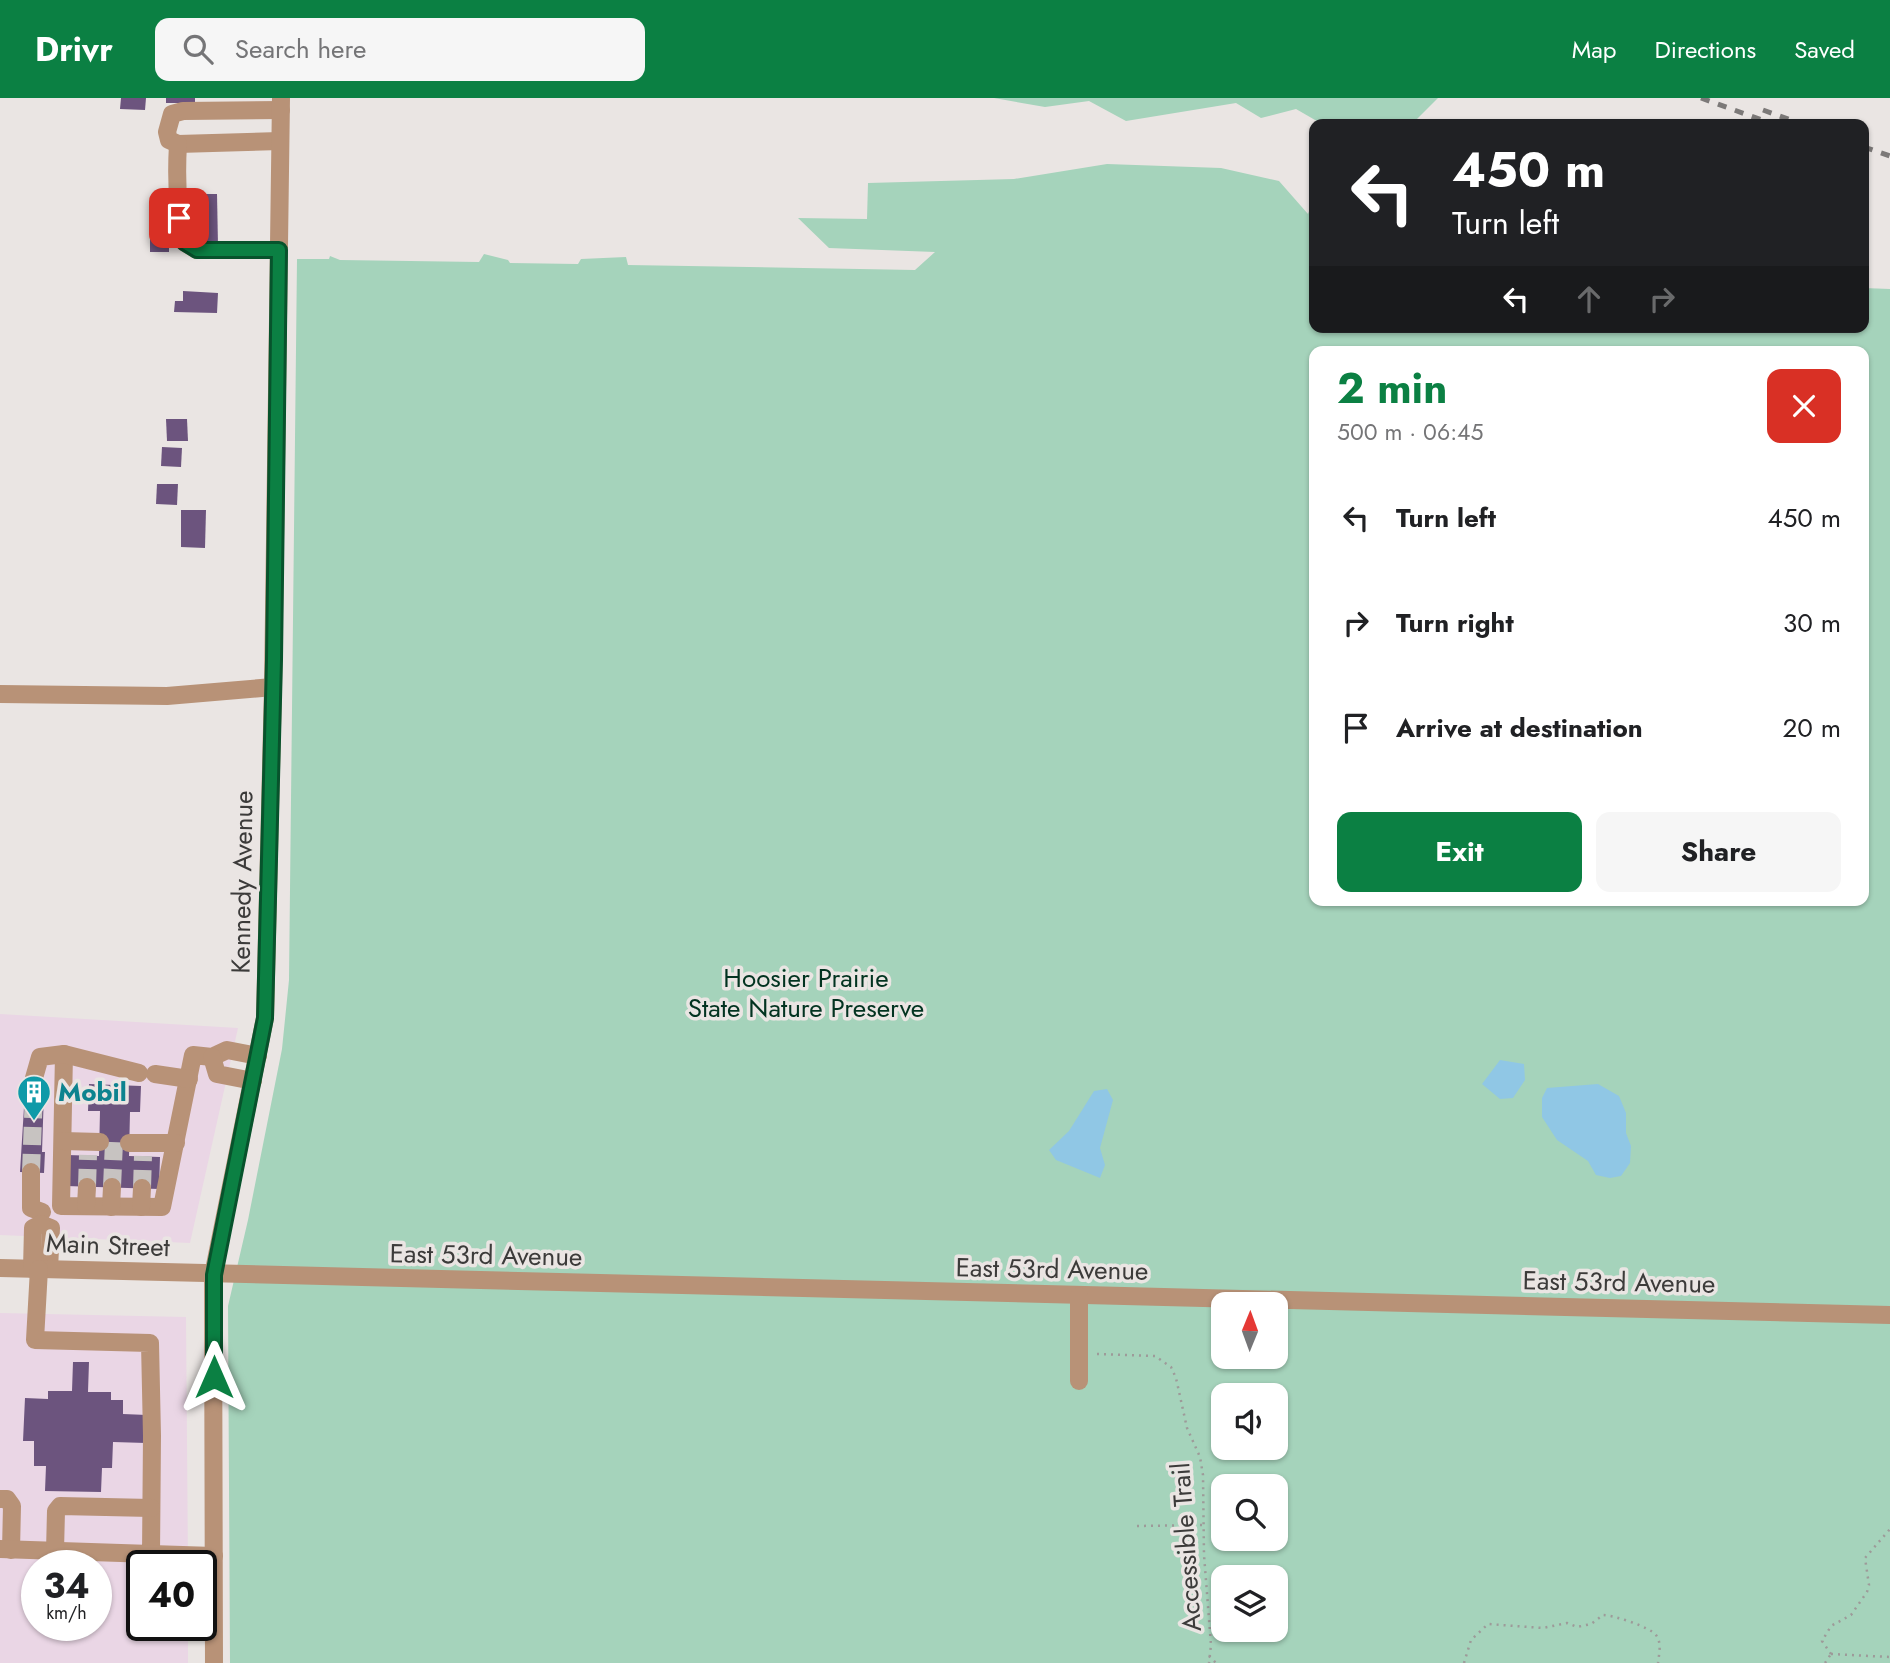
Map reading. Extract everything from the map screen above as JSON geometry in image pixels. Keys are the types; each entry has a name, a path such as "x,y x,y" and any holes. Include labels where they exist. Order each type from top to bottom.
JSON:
{"street":[{"name":"Kennedy Avenue","path":"214,1550 214,1275 265,1018 273,687 281,104"},
{"path":"280,141 178,144 169,140 167,132 172,114 183,111 281,104"},
{"path":"178,144 176,184 184,242 197,250 279,250"},
{"path":"0,694 167,696 273,687"},
{"path":"151,1550 150,1343 35,1340 40,1269 33,1228 41,1218 61,1206 162,1207 194,1055 212,1057 227,1050 258,1056"},
{"path":"61,1206 64,1054"},
{"path":"34,1092 34,1078 40,1057 64,1054 147,1073 189,1079"},
{"path":"212,1057 217,1074 253,1081"},
{"path":"63,1141 92,1147"},
{"path":"138,1147 176,1143"},
{"path":"31,1172 31,1208 41,1218"},
{"path":"86,1206 87,1186"},
{"path":"111,1207 112,1187"},
{"path":"141,1208 142,1188"},
{"name":"Main Street","path":"0,1268 214,1275"},
{"name":"East 53rd Avenue","path":"214,1275 1890,1315"},
{"path":"1079,1381 1080,1296"},
{"path":"0,1499 7,1499 12,1506 6,1549 30,1550"},
{"path":"55,1550 56,1511 60,1506 151,1508"},
{"name":"Kennedy Avenue","path":"214,1641 214,1663"}],"path":[{"name":"Accessible Trail","path":"1080,1354 1154,1356 1171,1367 1184,1407 1187,1428 1200,1457 1209,1663"},
{"path":"1137,1526 1204,1525"},
{"path":"1831,1654 1822,1641 1831,1626 1851,1615 1867,1592 1869,1585 1865,1558 1890,1529"},
{"path":"1464,1663 1471,1640 1488,1624 1543,1628 1567,1623 1577,1627 1591,1624 1602,1615 1622,1618 1658,1637 1658,1663"},
{"path":"1831,1654 1890,1657"},
{"path":"1825,1663 1831,1654"},
{"path":"1209,1656 1216,1663"}],"shaded area":[{"path":"0,1014 238,1028 190,1243 0,1235"},
{"path":"0,1313 186,1317 188,1550 126,1550 126,1641 188,1641 188,1663 0,1663"}],"green space":[{"path":"994,98 1438,98 1417,119 1313,119 1296,109 1261,118 1236,103 1126,121 1089,101 1045,107"},
{"name":"Hoosier Prairie State Nature Preserve","path":"1107,164 1221,168 1279,181 1308,214 1309,211 1309,333 1869,333 1869,288 1890,289 1890,1663 230,1663 228,1306 282,1049 289,980 297,259 329,259 330,256 340,260 479,262 484,254 508,260 510,263 578,264 581,259 626,257 628,265 915,270 935,252 829,248 798,218 867,219 868,183 1014,179"}],"water":[{"path":"1500,1060 1524,1064 1525,1080 1513,1098 1500,1099 1482,1084"},
{"path":"1598,1084 1619,1096 1626,1113 1626,1133 1631,1146 1630,1163 1621,1176 1610,1178 1596,1175 1588,1161 1557,1140 1542,1117 1542,1098 1547,1088"},
{"path":"1107,1089 1113,1100 1100,1148 1105,1165 1100,1178 1056,1160 1049,1150 1069,1131 1094,1091"}],"building":[{"path":"121,98 146,98 145,110 120,109"},
{"path":"166,98 195,98 195,103 166,103"},
{"path":"194,194 217,194 218,246 194,246"},
{"path":"150,227 169,227 169,252 150,252"},
{"path":"183,291 218,293 217,313 174,312 175,301 183,301"},
{"path":"166,419 187,419 188,441 167,441"},
{"path":"162,447 182,448 181,467 161,466"},
{"path":"157,484 178,484 177,505 156,504"},
{"path":"181,510 206,510 205,548 181,547"},
{"path":"89,1084 141,1086 140,1112 130,1112 129,1156 160,1157 159,1189 66,1186 67,1155 99,1156 100,1111 88,1111"},
{"name":"Mobil","path":"25,1091 44,1092 44,1173 20,1172"},
{"path":"73,1362 89,1362 88,1392 111,1392 111,1400 123,1400 123,1414 147,1415 146,1443 113,1442 112,1468 102,1468 101,1492 45,1491 46,1466 34,1466 34,1441 23,1441 25,1398 48,1399 48,1391 72,1391"}],"tunnel":[{"path":"31,1172 34,1092"},
{"path":"112,1187 114,1142"},
{"path":"87,1187 88,1155"},
{"path":"142,1188 143,1156"}],"railway":[{"path":"1701,98 1759,119"},
{"path":"1763,110 1788,119"},
{"path":"1869,149 1890,156"}],"place":[{"name":"Mobil","path":"34,1122"}],"route":[{"path":"179,218 184,242 197,250 279,250 274,660 265,1018 214,1275 214,1377"}]}
